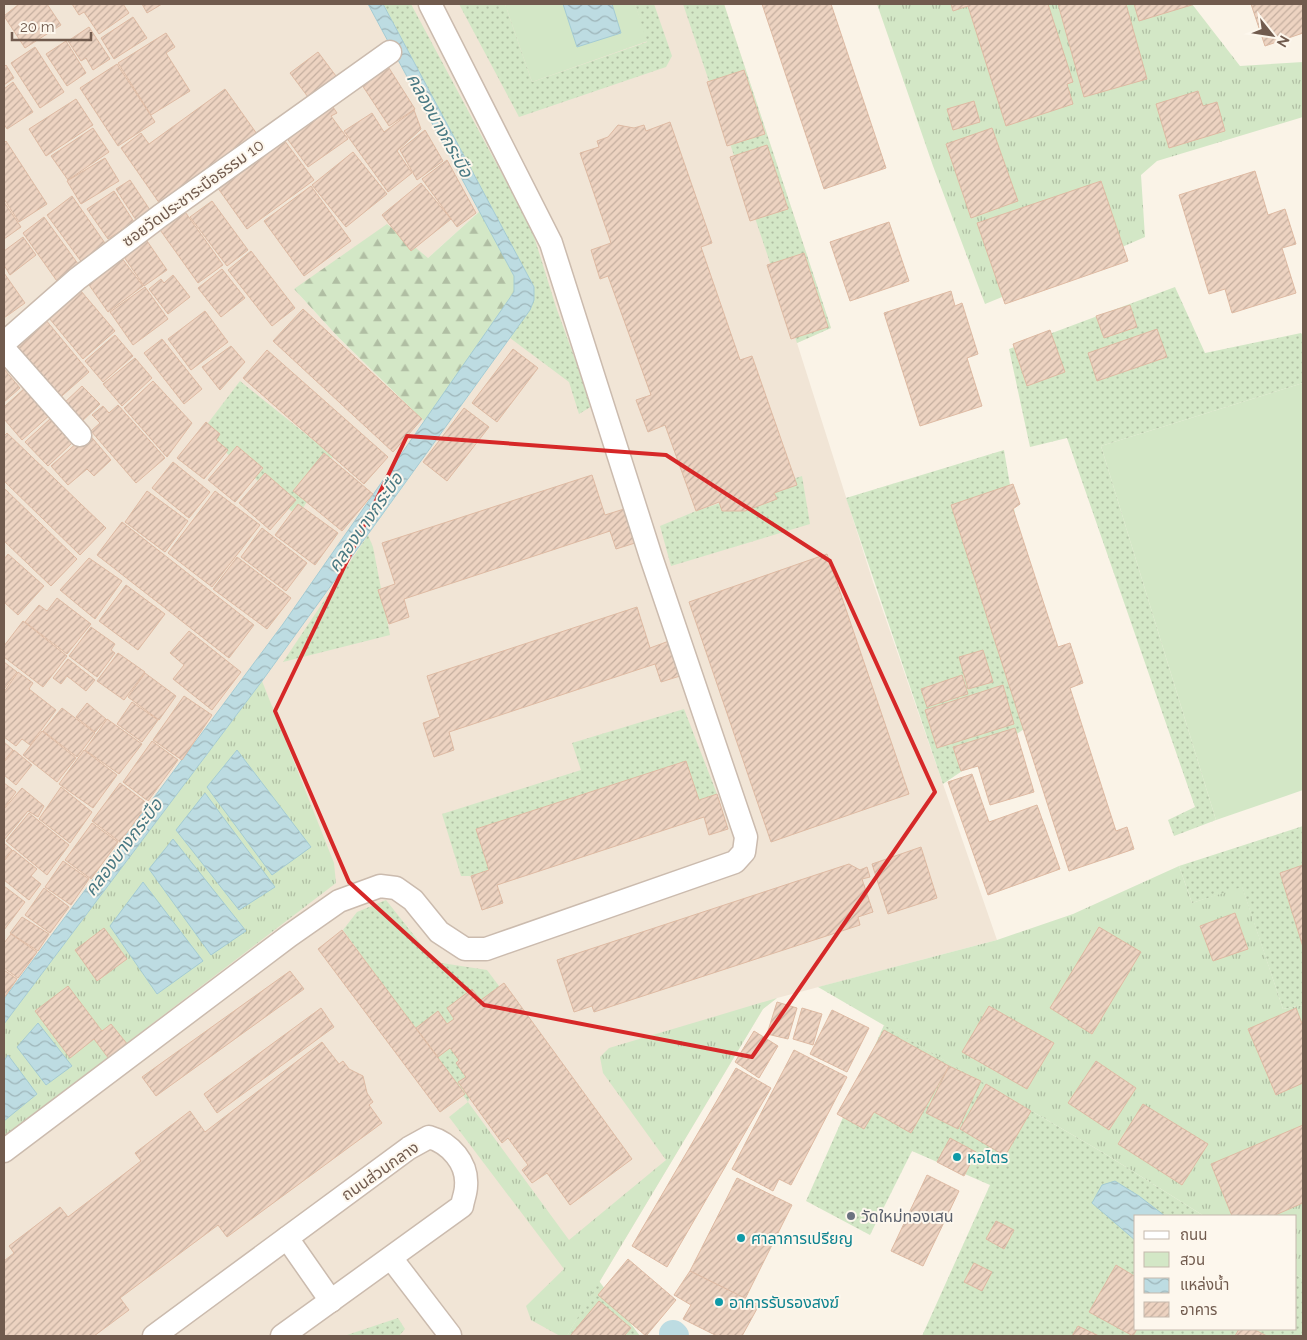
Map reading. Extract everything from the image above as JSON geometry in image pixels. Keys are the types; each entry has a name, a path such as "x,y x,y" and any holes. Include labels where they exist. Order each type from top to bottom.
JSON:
{"street":[{"path":"4,1151 303,925 339,901 380,886 396,888 413,900 439,932 465,949 486,949 735,862 744,852 746,837 651,557 551,243 430,4"},
{"name":"ซอยวัดประชาระบือธรรม 10","path":"4,343 77,279 137,233 390,52"},
{"path":"4,349 80,435"},
{"name":"ถนนส่วนกลาง","path":"154,1336 409,1148 429,1137 441,1140 455,1152 465,1171 466,1187 462,1206 282,1336"},
{"path":"287,1238 331,1301"},
{"path":"391,1258 444,1336"}],"highlighted area":[{"path":"407,436 666,455 830,561 935,792 752,1057 484,1005 349,882 275,711"}],"shaded area":[{"path":"4,4 368,4 480,211 428,258 294,289 339,338 425,422 283,624 4,999"},
{"path":"383,4 724,4 831,328 797,343 873,582 997,940 777,998 763,1009 567,1336 4,1336 4,1024 262,681 530,310 534,287"}],"green space":[{"path":"383,4 411,4 532,230 556,307 592,406 579,414 569,382 510,338 530,308 534,287"},
{"path":"459,4 505,4 532,82 647,42 635,4 654,4 672,56 666,67 519,117"},
{"path":"505,4 635,4 648,41 532,82"},
{"path":"683,4 724,4 831,328 797,343"},
{"path":"877,4 1192,4 1240,66 1303,62 1303,117 1157,161 1141,175 1145,237 1122,247 1101,181 1001,217 1007,295 985,304 933,166"},
{"path":"480,211 514,276 514,292 425,422 339,338 294,289 387,224 428,258"},
{"path":"1175,287 1205,353 1301,333 1303,336 1303,383 1101,446 1216,820 1174,836 1168,820 1195,807 1067,438 1030,447 1009,349"},
{"path":"240,381 333,456 298,517 202,431"},
{"path":"1303,383 1303,790 1216,820 1101,446"},
{"path":"1004,450 1049,712 943,784 846,498"},
{"path":"802,476 810,524 671,566 660,526 696,511"},
{"path":"368,535 373,547 390,635 283,662"},
{"path":"262,681 334,863 336,883 4,1137 4,1024"},
{"path":"684,709 717,794 699,800 686,761 476,829 489,870 471,876 461,876 442,814 581,770 572,743"},
{"path":"1303,826 1303,1005 1283,1009 1242,887 1192,903 1179,866"},
{"path":"1179,866 1192,903 1242,886 1283,1009 1303,1005 1303,1279 1297,1276 1297,1215 1202,1215 1102,1152 818,987 997,940 1073,914"},
{"path":"386,900 435,962 487,970 508,998 468,1102 343,930 357,912"},
{"path":"777,998 763,1009 567,1336 560,1336 531,1320 526,1306 564,1269 449,1117 468,1102 569,1240 666,1160 603,1073 600,1057 609,1048"},
{"path":"884,1025 1102,1152 1202,1215 1134,1215 1134,1330 1297,1330 1297,1276 1303,1279 1303,1336 922,1336 990,1185 912,1151 870,1235 806,1201"},
{"path":"599,1281 640,1336 567,1336"},
{"path":"398,1318 405,1329 399,1336 344,1336"}],"water":[{"name":"คลองบางกระบือ","path":"368,4 383,4 534,287 534,300 530,310 262,681 4,1024 4,999 283,624 514,292 514,276"},
{"path":"563,4 612,4 621,33 577,47"},
{"path":"237,750 311,847 272,875 207,787"},
{"path":"205,793 275,887 239,910 176,830"},
{"path":"173,839 246,931 211,955 149,869"},
{"path":"143,882 203,961 157,994 110,926"},
{"path":"38,1023 72,1066 46,1085 17,1047"},
{"path":"8,1055 37,1094 4,1121 4,1061"},
{"path":"1115,1181 1164,1215 1134,1215 1134,1239 1092,1203 1102,1185"}],"building":[{"path":"19,4 47,4 61,25 25,48 4,16"},
{"path":"72,4 123,4 129,13 99,34 84,12 79,15"},
{"path":"142,4 162,4 147,13"},
{"path":"762,4 831,4 886,168 824,189"},
{"path":"951,4 1048,4 1073,82 1067,84 1073,104 1006,126 968,6 953,11"},
{"path":"1058,4 1126,4 1147,79 1084,97"},
{"path":"1134,4 1195,4 1139,21"},
{"path":"1251,4 1303,4 1303,33 1265,46"},
{"path":"133,17 147,38 114,59 101,38"},
{"path":"89,27 110,59 93,70 86,58 81,61 68,41"},
{"path":"166,33 175,47 166,53 190,91 151,115 118,63"},
{"path":"66,41 86,73 67,86 46,54"},
{"path":"35,47 64,92 40,108 11,63"},
{"path":"318,52 336,76 308,97 290,73"},
{"path":"117,64 155,122 118,146 80,88"},
{"path":"6,65 14,78 4,85 4,67"},
{"path":"389,68 415,109 389,126 362,85"},
{"path":"744,70 765,134 727,146 707,82"},
{"path":"13,82 33,112 7,129 4,124 4,89"},
{"path":"225,89 257,134 160,204 121,148 141,133 149,144"},
{"path":"1198,91 1203,106 1217,102 1225,131 1169,148 1156,104"},
{"path":"76,99 93,125 46,156 29,129"},
{"path":"329,101 337,113 331,116 348,139 308,167 283,133"},
{"path":"974,101 980,122 953,130 947,109"},
{"path":"414,110 421,129 397,151 412,173 388,192 344,131 372,113 384,132"},
{"path":"670,122 712,243 701,247 740,360 752,356 797,485 774,493 777,499 745,511 722,511 719,502 696,511 665,425 648,432 636,400 651,395 608,276 600,279 591,250 611,243 580,153 599,147 597,141 608,137 618,125 634,128 644,125 646,131"},
{"path":"93,128 109,152 68,180 51,156"},
{"path":"992,128 1018,201 971,218 946,144"},
{"path":"425,130 443,161 417,180 400,150"},
{"path":"281,136 314,180 247,229 215,184"},
{"path":"6,141 47,204 19,222 4,199 4,143"},
{"path":"767,145 788,209 750,221 730,157"},
{"path":"353,152 387,194 346,227 312,185"},
{"path":"105,158 119,181 81,204 67,181"},
{"path":"447,160 476,213 457,227 422,179"},
{"path":"1255,171 1268,215 1285,209 1296,244 1282,248 1296,293 1232,313 1225,289 1209,294 1179,195"},
{"path":"130,180 150,210 136,220 116,189"},
{"path":"1101,181 1128,261 1005,304 977,223"},
{"path":"421,183 451,219 411,251 382,215"},
{"path":"311,186 351,241 304,276 264,221"},
{"path":"114,191 134,222 108,239 87,209"},
{"path":"72,196 107,246 83,264 47,215"},
{"path":"212,201 248,250 227,266 190,217"},
{"path":"4,202 21,227 4,239"},
{"path":"183,209 223,265 198,283 158,227"},
{"path":"44,217 81,268 59,284 23,233"},
{"path":"889,222 909,281 850,301 830,242"},
{"path":"23,237 36,255 10,275 4,265 4,251"},
{"path":"145,238 167,270 144,286 122,254"},
{"path":"251,251 295,308 272,326 228,270"},
{"path":"804,253 828,327 791,339 767,265"},
{"path":"121,257 143,286 108,312 87,282"},
{"path":"222,269 245,298 221,317 198,288"},
{"path":"4,273 25,303 4,318"},
{"path":"173,275 190,297 168,314 149,289 161,279 164,283"},
{"path":"145,287 168,319 133,345 110,312"},
{"path":"81,291 115,331 83,359 49,318"},
{"path":"951,291 955,306 962,303 978,354 967,358 982,406 920,426 884,313"},
{"path":"1130,305 1137,327 1104,338 1096,316"},
{"path":"303,309 422,419 393,452 273,341"},
{"path":"205,311 228,342 191,370 168,339"},
{"path":"45,319 89,372 55,402 9,350"},
{"path":"1157,329 1167,357 1097,381 1088,353"},
{"path":"1050,330 1065,372 1027,386 1013,344"},
{"path":"115,335 133,356 103,382 85,361"},
{"path":"162,339 202,389 184,404 144,353"},
{"path":"231,346 245,362 220,390 202,367"},
{"path":"513,349 538,368 497,422 472,403"},
{"path":"267,350 388,457 364,484 243,378"},
{"path":"135,358 152,378 122,406 103,384"},
{"path":"4,369 20,388 4,402"},
{"path":"153,381 192,423 167,457 124,408"},
{"path":"27,386 51,414 22,440 4,419 4,407"},
{"path":"82,386 100,404 79,424 61,406"},
{"path":"118,405 165,458 136,483 91,431 100,423 92,415 103,406 109,413"},
{"path":"464,408 489,427 447,481 423,462"},
{"path":"51,418 73,442 48,466 25,442"},
{"path":"206,422 220,434 216,440 228,450 204,479 177,458"},
{"path":"7,433 106,528 80,555 4,481 4,436"},
{"path":"88,433 111,460 94,476 87,469 68,485 51,466"},
{"path":"237,446 263,468 235,502 208,480"},
{"path":"324,453 373,494 342,531 293,491"},
{"path":"173,462 210,492 189,518 152,488"},
{"path":"265,473 296,500 270,530 239,503"},
{"path":"592,475 605,515 624,509 635,543 616,549 610,531 404,599 409,617 389,624 378,590 395,584 382,543"},
{"path":"1013,484 1020,504 1013,509 1058,647 1070,643 1083,683 1070,688 1116,831 1127,827 1134,849 1069,871 951,505"},
{"path":"4,488 77,559 51,586 4,541"},
{"path":"147,491 188,521 165,552 125,522"},
{"path":"215,491 260,525 212,587 168,553"},
{"path":"298,504 338,533 315,565 275,535"},
{"path":"122,522 254,625 229,658 97,555"},
{"path":"262,528 307,563 286,591 241,557"},
{"path":"8,554 44,586 18,615 4,602 4,559"},
{"path":"827,554 909,794 771,842 689,602"},
{"path":"237,557 291,598 267,629 213,589"},
{"path":"89,558 122,581 95,619 60,590"},
{"path":"126,585 165,614 138,650 99,621"},
{"path":"57,598 91,624 67,654 25,622 39,605 47,611"},
{"path":"637,607 650,648 669,641 680,676 661,682 655,664 449,732 454,750 434,757 423,723 440,717 427,676"},
{"path":"23,621 67,656 43,687 4,657 4,646"},
{"path":"91,627 115,644 111,650 115,653 97,677 69,656"},
{"path":"189,631 241,672 212,710 173,679 184,665 170,653"},
{"path":"983,650 993,682 968,689 959,657"},
{"path":"118,653 145,672 124,700 97,681"},
{"path":"68,659 95,680 86,691 67,676 61,684 53,678"},
{"path":"4,662 17,672 4,689"},
{"path":"18,672 33,683 29,689 56,710 30,745 22,739 16,746 4,737 4,692"},
{"path":"145,673 176,696 159,720 128,697"},
{"path":"962,675 968,694 927,707 921,689"},
{"path":"1003,685 1014,724 937,748 925,710"},
{"path":"184,696 212,715 182,760 153,740"},
{"path":"132,702 158,720 142,742 117,724"},
{"path":"87,703 106,719 95,732 76,717"},
{"path":"62,708 95,733 77,757 43,731"},
{"path":"107,719 142,744 119,774 85,750"},
{"path":"1015,728 1034,792 990,805 978,766 961,771 953,747"},
{"path":"42,731 76,758 57,782 23,755"},
{"path":"152,741 178,760 148,801 123,782"},
{"path":"4,742 13,750 4,761"},
{"path":"14,750 32,765 16,785 4,775 4,762"},
{"path":"84,750 117,775 93,808 59,784"},
{"path":"686,761 699,800 717,794 728,829 709,835 704,817 497,885 503,903 482,910 471,876 489,870 476,829"},
{"path":"972,774 989,822 1037,805 1060,869 988,895 948,782"},
{"path":"4,783 16,792 4,808"},
{"path":"120,783 148,804 120,842 92,821"},
{"path":"61,787 92,812 70,843 39,819"},
{"path":"22,788 44,806 38,817 28,811 4,840 4,809"},
{"path":"29,813 69,845 47,875 6,841"},
{"path":"92,823 118,842 91,879 65,860"},
{"path":"4,843 12,850 4,860"},
{"path":"921,847 937,898 888,914 872,864"},
{"path":"13,850 37,869 31,876 41,884 29,900 4,880 4,861"},
{"path":"63,861 89,879 71,905 45,887"},
{"path":"849,864 860,870 867,867 870,877 862,879 873,912 858,917 860,925 594,1012 592,1006 574,1012 557,960"},
{"path":"1303,865 1303,947 1280,873"},
{"path":"4,886 25,902 4,930"},
{"path":"44,888 69,907 50,933 25,915"},
{"path":"1235,913 1248,949 1213,961 1200,926"},
{"path":"22,917 49,934 38,951 10,933"},
{"path":"1099,927 1141,952 1092,1034 1050,1008"},
{"path":"104,928 127,959 97,981 75,950"},
{"path":"342,930 465,1094 440,1112 318,949"},
{"path":"11,934 37,952 18,978 4,968 4,943"},
{"path":"4,970 17,979 4,998"},
{"path":"290,971 304,989 156,1096 142,1077"},
{"path":"504,983 632,1159 570,1205 547,1173 532,1183 522,1170 528,1165 508,1138 502,1143 458,1082 466,1077 456,1063 459,1060 450,1048 438,1057 416,1028 438,1011 447,1024 454,1019 447,1008 472,989 481,1000"},
{"path":"68,986 102,1031 111,1024 128,1045 109,1059 94,1039 70,1058 35,1011"},
{"path":"777,1002 797,1008 788,1039 767,1034"},
{"path":"989,1006 1054,1043 1027,1089 962,1052"},
{"path":"321,1008 334,1027 217,1113 204,1094"},
{"path":"802,1008 822,1014 813,1045 793,1039"},
{"path":"1296,1008 1303,1026 1303,1083 1276,1095 1248,1029"},
{"path":"832,1010 869,1028 847,1072 810,1054"},
{"path":"884,1030 949,1066 911,1133 874,1112 864,1129 837,1114"},
{"path":"754,1031 778,1046 759,1078 735,1062"},
{"path":"322,1042 339,1064 343,1061 349,1069 363,1076 367,1093 373,1102 369,1105 382,1123 227,1237 218,1225 120,1298 129,1310 94,1336 4,1336 4,1261 14,1253 9,1246 60,1207 68,1217 141,1161 135,1153 190,1111 205,1132"},
{"path":"794,1050 847,1077 791,1185 779,1179 773,1191 732,1169"},
{"path":"1096,1061 1136,1088 1109,1130 1068,1103"},
{"path":"949,1066 981,1081 958,1129 926,1113"},
{"path":"736,1068 771,1088 667,1267 632,1246"},
{"path":"986,1084 1031,1111 1005,1156 960,1129"},
{"path":"1143,1104 1208,1144 1182,1185 1118,1144"},
{"path":"1303,1125 1303,1203 1275,1215 1232,1215 1211,1164"},
{"name":"หอไตร","path":"950,1138 976,1152 964,1176 937,1162"},
{"path":"927,1175 959,1191 923,1266 891,1251"},
{"name":"ศาลาการเปรียญ","path":"737,1178 792,1205 745,1299 690,1271"},
{"path":"996,1221 1014,1230 1004,1249 986,1239"},
{"path":"628,1259 676,1300 646,1336 598,1295"},
{"path":"974,1263 992,1272 982,1291 964,1282"},
{"path":"1116,1265 1134,1276 1134,1330 1136,1330 1133,1336 1089,1312"},
{"name":"อาคารรับรองสงฆ์","path":"690,1271 759,1305 742,1336 717,1336 683,1319 691,1305 674,1295"},
{"path":"599,1301 631,1328 624,1336 570,1336"},
{"path":"1078,1326 1099,1336 1072,1336"},
{"path":"1238,1330 1255,1330 1267,1336 1235,1336"}],"place":[{"name":"หอไตร","path":"957,1157"},
{"name":"วัดใหม่ทองเสน","path":"851,1216"},
{"name":"ศาลาการเปรียญ","path":"741,1238"},
{"name":"อาคารรับรองสงฆ์","path":"719,1302"}]}
